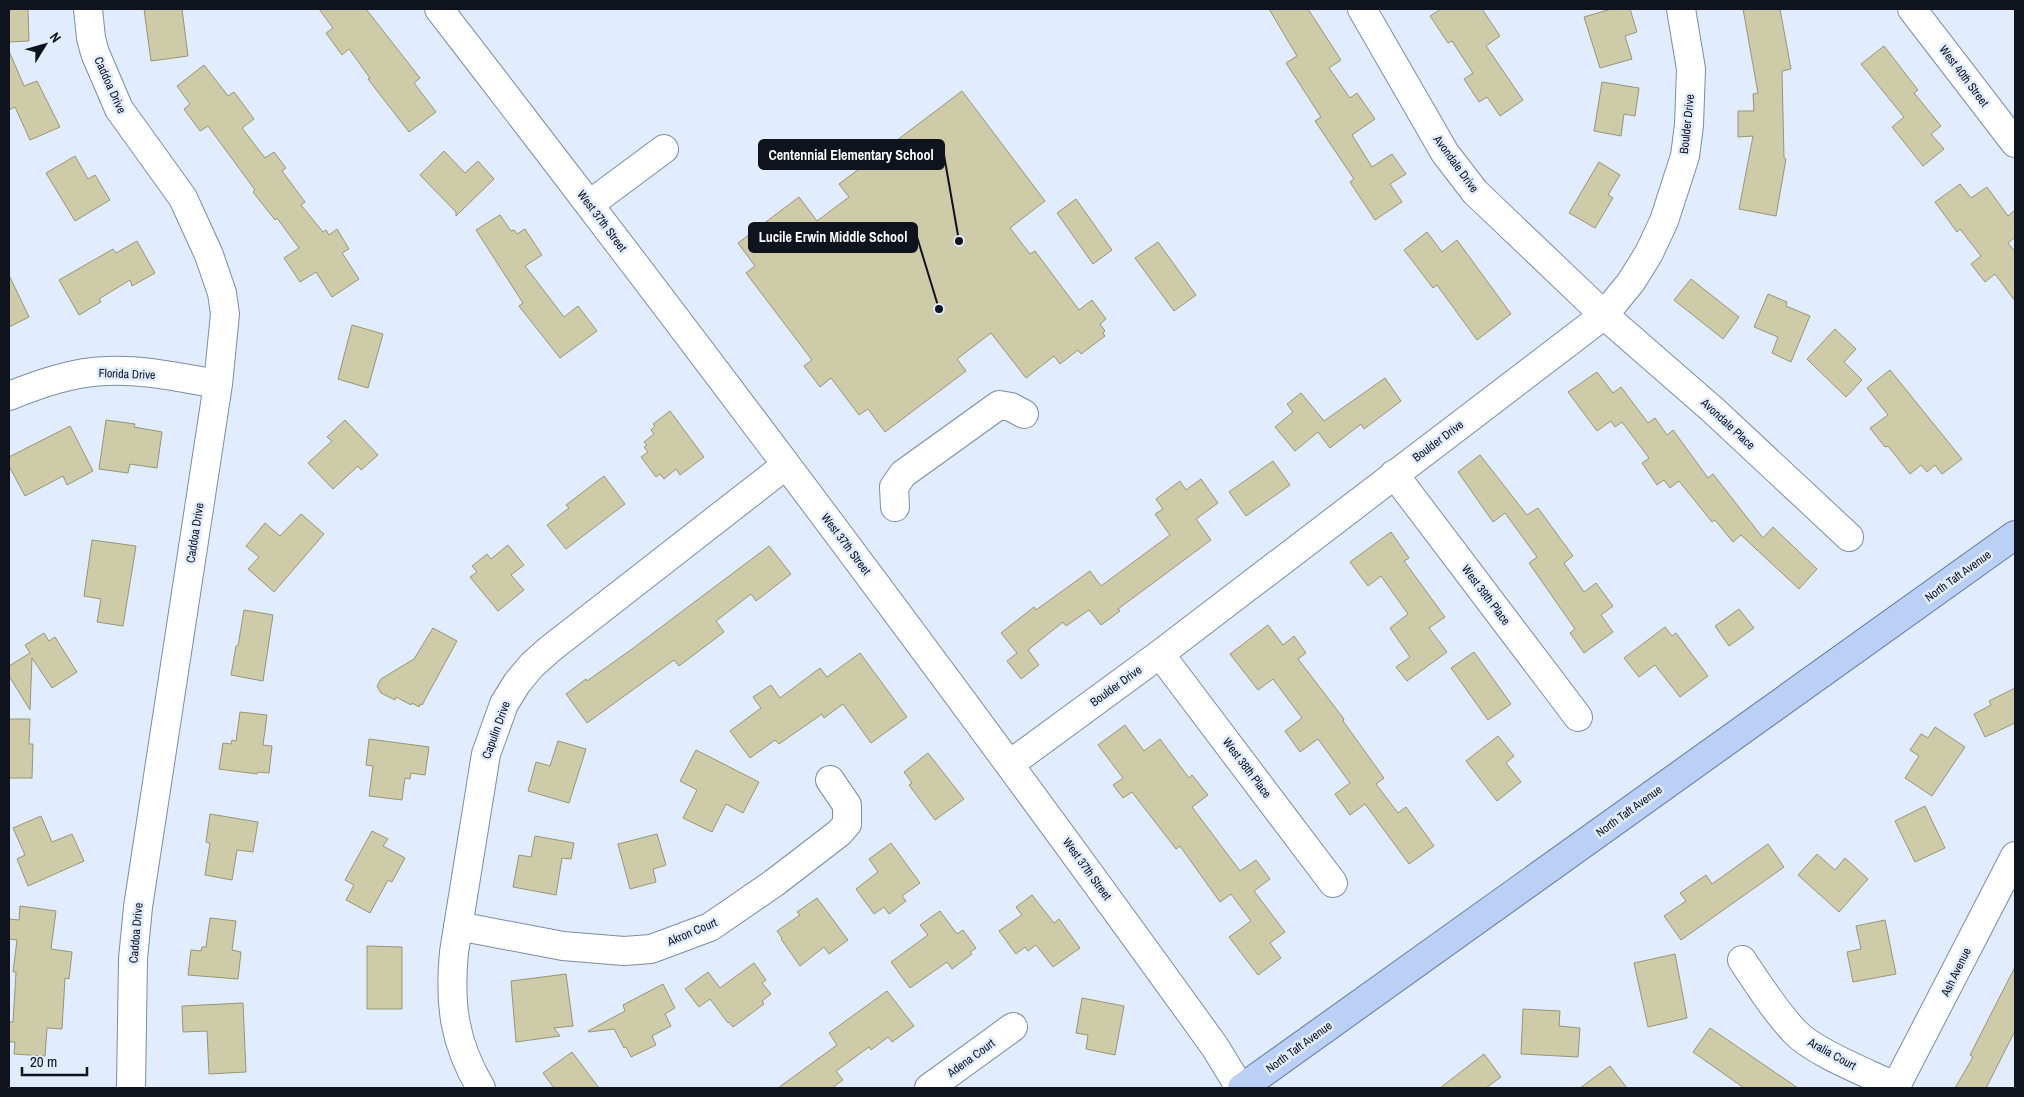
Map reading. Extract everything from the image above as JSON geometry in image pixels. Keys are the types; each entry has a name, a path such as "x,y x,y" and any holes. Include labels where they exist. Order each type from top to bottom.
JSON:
{"main road":[{"name":"North Taft Avenue","path":"1241,1088 2015,534"}],"street":[{"name":"Caddoa Drive","path":"88,9 91,38 95,53 119,109 183,198 209,255 222,293 225,314 218,384 138,907 133,960 131,1088"},
{"name":"West 37th Street","path":"440,9 590,204 1010,764 1215,1047 1241,1088"},
{"name":"Avondale Drive","path":"1362,9 1445,153 1460,174 1475,192 1604,315"},
{"name":"Boulder Drive","path":"1010,764 1160,654 1604,315 1631,282 1649,253 1664,221 1684,156 1689,125 1691,69 1681,9"},
{"name":"West 40th Street","path":"1912,9 2015,143"},
{"path":"590,204 664,149"},
{"name":"Avondale Place","path":"1604,315 1713,410 1849,537"},
{"name":"Florida Drive","path":"9,396 36,385 83,374 106,371 140,372 218,384"},
{"path":"895,507 894,487 903,474 999,405 1010,407 1024,414"},
{"name":"Capulin Drive","path":"481,1088 460,1046 454,1018 451,985 458,926 486,754 504,704 517,683 532,665 550,649 786,465"},
{"name":"West 39th Place","path":"1394,474 1578,717"},
{"name":"West 38th Place","path":"1160,654 1333,883"},
{"name":"Akron Court","path":"458,926 563,946 624,951 651,949 682,938 710,927 732,913 839,833 847,824 847,805 830,780"},
{"name":"Ash Avenue","path":"1896,1087 2015,856"},
{"name":"Aralia Court","path":"1742,960 1795,1032 1811,1044 1896,1087"},
{"name":"Adena Court","path":"929,1088 1013,1027"}],"building":[{"path":"9,9 28,9 29,41 9,42"},
{"path":"144,9 182,9 188,56 151,61"},
{"path":"319,9 366,9 420,78 414,83 436,112 409,132 368,79 370,78 349,49 342,55 326,33 333,28"},
{"path":"1269,9 1308,9 1341,60 1329,68 1350,98 1357,93 1375,119 1352,135 1372,167 1392,154 1406,174 1390,184 1402,202 1375,220 1350,182 1354,179 1315,121 1321,117 1286,63 1297,56"},
{"path":"1441,9 1482,9 1500,36 1486,46 1523,100 1500,116 1487,97 1479,102 1464,79 1473,73 1452,41 1448,43 1430,16"},
{"path":"1611,9 1630,9 1637,32 1625,36 1632,59 1600,68 1584,17"},
{"path":"1743,9 1780,9 1791,69 1782,71 1784,158 1786,159 1776,216 1739,209 1753,136 1738,137 1738,111 1754,111 1753,94 1758,93"},
{"path":"1884,46 1918,90 1914,93 1941,126 1931,134 1944,149 1923,166 1892,127 1904,117 1861,64"},
{"path":"9,51 24,86 37,81 60,127 30,140 15,107 9,110"},
{"path":"204,65 228,96 234,92 254,119 242,128 265,158 274,152 286,168 282,171 305,202 301,205 323,232 326,230 329,235 337,229 349,249 342,253 359,279 332,297 316,272 300,282 284,258 299,248 277,218 275,220 253,192 255,190 208,126 200,131 184,109 190,104 177,86"},
{"path":"1602,82 1639,88 1635,116 1624,114 1621,136 1594,131"},
{"path":"962,91 1045,201 1010,228 1030,254 1035,251 1079,310 1092,300 1106,319 1100,324 1105,331 1103,333 1105,336 1081,354 1078,350 1060,364 1054,356 1026,378 991,333 957,359 966,371 885,432 868,409 859,415 831,378 820,387 804,366 812,360 746,273 755,266 738,243 799,197 817,221 849,197 839,184"},
{"path":"444,151 465,173 478,161 494,179 456,216 456,212 420,175"},
{"path":"75,156 88,179 95,175 110,200 75,221 46,173"},
{"path":"1599,162 1620,175 1608,195 1613,198 1595,228 1569,213"},
{"path":"1960,184 1971,198 1987,187 2008,216 2015,210 2015,237 2008,243 2015,252 2015,301 1995,274 1985,282 1971,264 1981,256 1960,229 1957,232 1935,202"},
{"path":"1076,199 1112,250 1093,264 1057,213"},
{"path":"500,215 511,231 514,230 517,234 525,229 542,255 525,266 564,317 578,306 597,331 560,358 519,306 523,303 476,230"},
{"path":"1427,232 1442,252 1457,240 1511,314 1477,340 1437,285 1433,288 1404,250"},
{"path":"137,241 155,273 132,286 130,280 99,299 101,302 79,315 59,280 113,249 116,253"},
{"path":"1158,242 1196,295 1174,311 1135,258"},
{"path":"9,275 29,317 9,327"},
{"path":"1691,279 1739,317 1723,339 1674,300"},
{"path":"1768,294 1787,302 1786,306 1810,316 1791,362 1772,353 1778,337 1754,327"},
{"path":"352,325 383,334 368,388 338,379"},
{"path":"1835,329 1856,349 1844,362 1862,380 1846,397 1807,359"},
{"path":"1890,370 1962,459 1942,474 1935,465 1927,472 1921,465 1910,474 1888,446 1885,447 1870,428 1888,415 1867,388"},
{"path":"1597,372 1613,393 1621,387 1648,423 1655,418 1667,435 1673,430 1708,478 1713,474 1763,538 1773,527 1817,569 1799,589 1741,535 1733,542 1715,520 1712,522 1679,481 1670,488 1664,480 1657,485 1642,463 1649,458 1622,422 1615,427 1611,421 1597,431 1568,392"},
{"path":"1385,378 1401,401 1364,429 1361,424 1330,448 1318,432 1295,451 1275,427 1293,412 1287,404 1301,393 1324,421"},
{"path":"670,411 704,457 680,475 676,469 664,479 660,474 656,477 641,457 648,452 644,447 647,445 644,442 654,434 651,430 655,426 653,424"},
{"path":"106,420 135,424 134,427 162,432 157,468 130,464 128,473 99,469"},
{"path":"345,420 378,455 361,470 358,466 333,489 308,463 332,441 327,437"},
{"path":"70,426 93,471 67,485 63,476 25,496 9,466 9,457"},
{"path":"1480,455 1527,515 1538,508 1573,556 1564,563 1584,592 1596,583 1613,606 1601,615 1613,632 1584,653 1570,633 1575,629 1529,563 1537,557 1505,513 1493,522 1458,472"},
{"path":"1273,461 1290,485 1246,516 1229,492"},
{"path":"604,476 625,504 566,549 547,525 569,508 566,505"},
{"path":"1201,479 1218,503 1196,519 1211,540 1118,609 1120,611 1101,625 1089,610 1066,626 1063,622 1028,650 1039,665 1021,679 1007,661 1017,653 1001,633 1034,607 1036,610 1090,571 1101,586 1170,535 1155,514 1163,509 1156,499 1180,481 1186,490"},
{"path":"301,514 324,534 274,592 248,569 259,557 246,546 265,523 280,536"},
{"path":"1391,532 1409,558 1404,561 1445,617 1429,628 1447,652 1407,681 1396,667 1410,657 1390,628 1408,614 1381,576 1368,586 1350,562"},
{"path":"92,540 136,546 123,626 97,622 101,599 84,596"},
{"path":"508,545 524,565 511,575 524,590 498,611 470,577 477,572 472,566 487,554 491,559"},
{"path":"769,546 791,574 756,601 751,594 716,621 724,632 679,666 674,660 587,723 566,694 632,649"},
{"path":"1739,609 1754,628 1729,646 1715,626"},
{"path":"244,610 273,615 263,681 231,675"},
{"path":"1268,625 1283,645 1294,636 1306,653 1298,659 1344,719 1343,721 1384,778 1376,784 1398,813 1406,807 1434,846 1409,864 1365,804 1350,815 1335,794 1350,783 1318,739 1300,752 1285,731 1302,718 1273,679 1258,690 1230,654"},
{"path":"1665,627 1672,636 1676,633 1708,676 1680,697 1655,665 1639,677 1624,658"},
{"path":"433,628 457,641 422,705 420,704 419,707 412,703 411,705 396,697 395,700 381,693 377,686 381,679 414,659"},
{"path":"44,633 49,641 55,637 77,672 52,688 32,658 30,710 9,676 9,666 30,653 25,645"},
{"path":"1474,652 1511,704 1488,720 1451,668"},
{"path":"860,653 907,717 871,743 843,704 824,718 822,714 779,744 775,740 750,758 730,731 761,708 753,697 771,685 780,698 820,668 827,677"},
{"path":"2015,688 2015,723 1985,737 1974,714 1991,705 1989,701"},
{"path":"240,712 267,715 263,745 272,746 269,773 258,772 257,774 219,769 223,743 231,744 232,740 236,741"},
{"path":"9,719 30,719 29,744 33,744 32,778 9,778"},
{"path":"1125,725 1144,751 1160,739 1189,778 1192,775 1208,795 1192,807 1240,871 1256,860 1270,879 1254,891 1285,932 1270,943 1281,958 1258,975 1229,937 1251,921 1231,894 1220,902 1180,846 1176,849 1132,792 1123,798 1113,785 1123,778 1098,745"},
{"path":"1935,727 1965,747 1932,796 1905,778 1919,756 1910,750 1921,734 1928,738"},
{"path":"1498,736 1514,756 1506,763 1521,782 1497,801 1466,761"},
{"path":"369,739 429,747 425,775 411,773 410,779 405,778 402,800 369,796 373,766 366,765"},
{"path":"558,741 586,749 569,803 528,791 536,762 550,766"},
{"path":"696,750 759,782 743,813 726,804 712,832 683,818 697,790 680,781"},
{"path":"928,753 964,799 935,820 909,785 912,783 904,772"},
{"path":"1925,806 1945,848 1915,862 1895,821"},
{"path":"210,814 258,822 253,852 237,850 232,880 205,875 210,843 206,842"},
{"path":"41,816 52,842 72,834 84,861 28,886 17,859 25,855 13,828"},
{"path":"372,831 388,839 383,846 405,858 392,882 388,880 370,913 346,900 354,885 345,880"},
{"path":"657,834 666,865 653,869 656,882 630,889 618,844"},
{"path":"535,836 574,843 571,859 562,858 556,895 513,887 519,855 531,857"},
{"path":"891,843 920,883 902,896 906,901 889,914 884,907 874,914 856,889 878,872 869,859"},
{"path":"1768,844 1784,867 1681,940 1664,916 1686,901 1680,893 1706,875 1712,884"},
{"path":"1817,854 1835,870 1845,858 1868,879 1839,912 1798,875"},
{"path":"1032,895 1054,923 1059,919 1080,948 1053,967 1036,945 1028,951 1025,947 1016,954 999,931 1022,915 1016,907"},
{"path":"817,898 848,940 829,954 824,947 800,966 777,931 800,915 797,912"},
{"path":"20,906 56,911 51,949 72,952 69,979 65,978 62,1029 47,1028 45,1056 14,1054 15,1042 9,1042 9,1022 13,1022 16,972 13,972 17,940 9,939 9,919 19,920"},
{"path":"940,911 957,934 963,930 976,948 970,952 972,954 952,969 947,962 910,988 891,962 928,935 920,925"},
{"path":"210,918 236,921 232,950 241,952 238,979 188,975 191,950 201,951 202,947 206,947"},
{"path":"1885,920 1896,974 1853,982 1847,952 1861,949 1856,926"},
{"path":"367,946 402,947 402,1009 367,1009"},
{"path":"1675,954 1687,1018 1648,1027 1634,963"},
{"path":"754,963 766,980 762,983 771,994 762,1001 764,1004 733,1027 710,999 699,1007 685,989 708,972 720,988"},
{"path":"2015,967 2015,1031 1986,1088 1955,1088 1973,1057 1970,1055"},
{"path":"566,974 573,1026 554,1028 560,1036 516,1042 511,981"},
{"path":"663,984 675,1008 665,1014 671,1026 652,1036 656,1045 631,1057 614,1029 588,1031 625,1011 623,1005"},
{"path":"887,991 914,1026 892,1042 888,1037 871,1050 869,1047 836,1071 843,1080 832,1088 778,1088 837,1045 829,1033"},
{"path":"1082,998 1124,1006 1115,1055 1086,1049 1088,1035 1076,1033"},
{"path":"243,1003 246,1072 209,1074 207,1031 183,1032 182,1006"},
{"path":"1523,1009 1560,1011 1559,1026 1580,1028 1578,1057 1521,1054"},
{"path":"1710,1028 1798,1088 1744,1088 1693,1052"},
{"path":"572,1052 599,1088 554,1088 543,1073"},
{"path":"1484,1054 1501,1077 1486,1088 1440,1088"},
{"path":"1610,1066 1627,1088 1580,1088"}],"place":[{"name":"Centennial Elementary School","path":"959,241"},
{"name":"Lucile Erwin Middle School","path":"939,309"}]}
